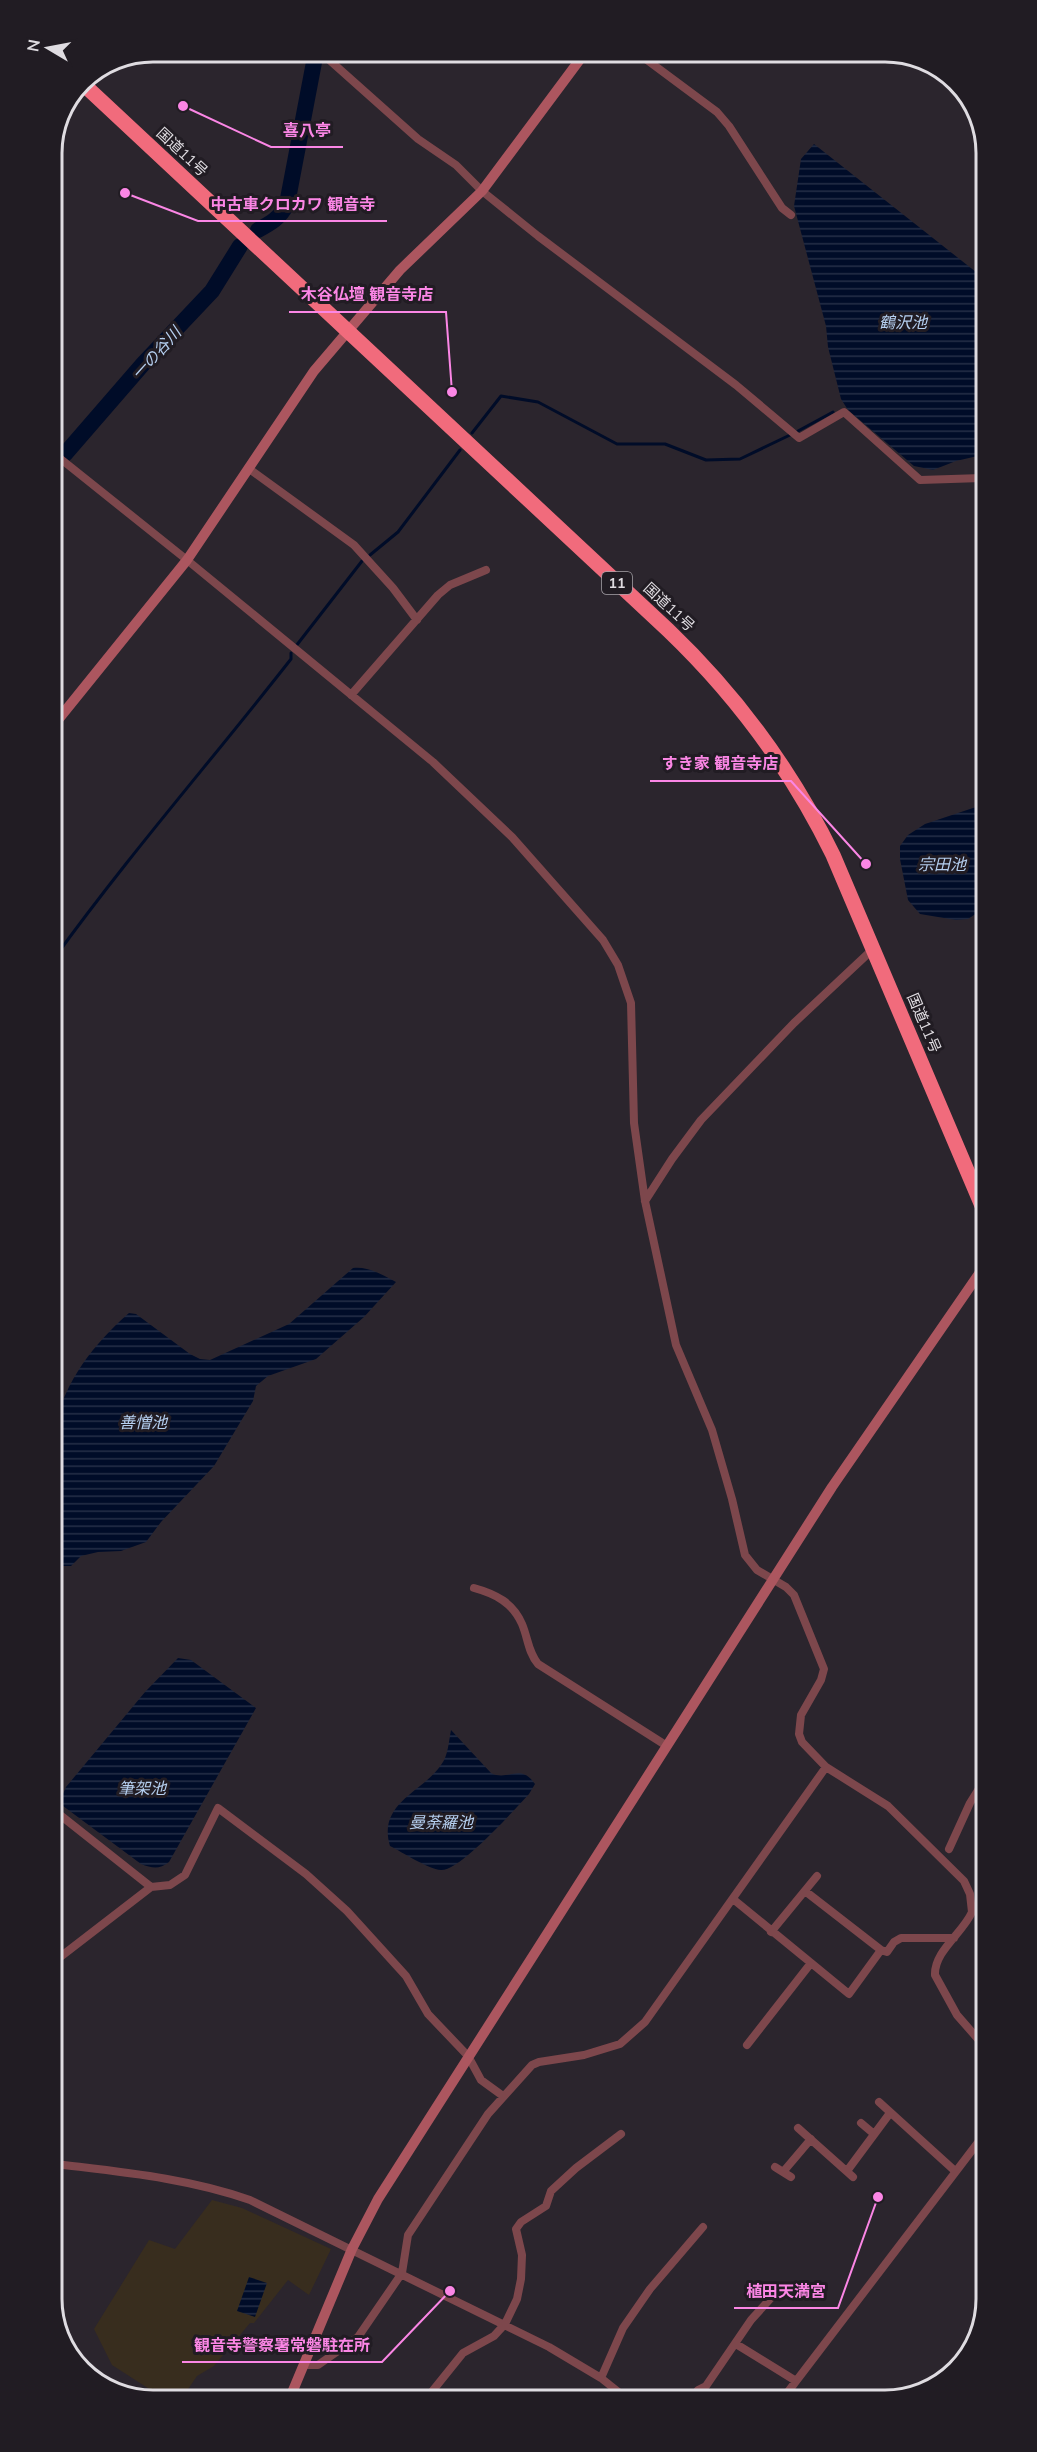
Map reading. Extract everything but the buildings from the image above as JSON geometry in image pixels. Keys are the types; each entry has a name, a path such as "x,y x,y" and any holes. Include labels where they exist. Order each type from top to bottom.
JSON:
{"highway":[{"name":"国道11号","path":"88,89 680,641 734,699 775,753 817,822 976,1192"}],"street":[{"path":"332,62 418,139 456,165 482,191 735,385 799,438 844,412 920,480 976,478"},
{"path":"62,714 188,560 314,371 400,270 482,191 578,62"},
{"path":"650,62 717,111 782,208 791,215"},
{"path":"62,460 188,560 433,762 512,837 603,940 613,957 631,1003 634,1123 645,1202 672,1331 712,1430 745,1555 757,1570 786,1587 794,1595 824,1669 821,1680 801,1715 799,1734 802,1742 826,1767 888,1806 964,1881 970,1894 972,1912 938,1964 935,1975 957,2015 976,2037"},
{"path":"248,468 354,545 393,588 417,620"},
{"path":"351,695 450,585 486,570"},
{"path":"645,1202 672,1159 701,1120 794,1023 873,949"},
{"path":"294,2390 352,2249 378,2199 772,1579 832,1487 976,1280"},
{"path":"474,1588 495,1593 512,1607 522,1624 531,1655 538,1664 667,1746"},
{"path":"304,2365 318,2365 358,2337 402,2273 408,2235 488,2114 532,2065 584,2055 620,2044 645,2022 826,1767"},
{"path":"949,1850 976,1793"},
{"path":"62,1956 151,1887 170,1885 185,1875 218,1808 306,1874 347,1911 406,1976 428,2014 468,2056 481,2080 503,2096"},
{"path":"62,1816 151,1887"},
{"path":"771,1932 817,1876"},
{"path":"805,1891 881,1950 888,1952 894,1942 901,1938 954,1938"},
{"path":"733,1899 849,1994 881,1950"},
{"path":"747,2044 811,1963"},
{"path":"879,2103 955,2171"},
{"path":"798,2128 850,2174 874,2134 890,2113"},
{"path":"861,2123 874,2134"},
{"path":"433,2390 463,2353 494,2336 505,2324 517,2299 521,2279 522,2255 516,2229 521,2222 546,2206 551,2191 576,2168 621,2134"},
{"path":"791,2177 779,2170 811,2139"},
{"path":"789,2390 976,2145"},
{"path":"62,2165 165,2179 227,2192 352,2249 505,2324 567,2356 616,2390"},
{"path":"602,2378 623,2328 650,2289 704,2227"},
{"path":"698,2390 706,2386 752,2320 781,2287"},
{"path":"736,2344 796,2381"}],"shaded area":[{"path":"212,2200 242,2208 331,2249 309,2295 288,2280 254,2323 250,2323 214,2366 197,2376 187,2390 151,2390 112,2365 94,2329 149,2240 175,2249"}],"water":[{"name":"鶴沢池","path":"814,144 976,272 976,456 933,470 914,466 848,410 841,399 828,347 826,326 794,206 801,159"},
{"name":"宗田池","path":"976,807 976,914 968,919 956,920 920,914 908,900 900,859 900,846 908,835 925,824"},
{"name":"善憎池","path":"353,1268 370,1270 396,1282 364,1317 316,1359 268,1376 256,1386 253,1401 214,1466 161,1522 146,1542 121,1551 98,1552 81,1556 71,1566 62,1566 62,1405 74,1378 104,1337 129,1313 136,1314 190,1354 200,1359 210,1360 289,1324"},
{"name":"筆架池","path":"178,1658 191,1660 256,1708 169,1862 159,1867 152,1867 141,1864 63,1806 62,1796 66,1787 145,1692"},
{"name":"曼荼羅池","path":"451,1730 491,1773 497,1775 524,1774 535,1784 522,1802 473,1851 450,1868 441,1870 422,1864 390,1846 388,1831 390,1819 396,1809 443,1762"},
{"path":"249,2277 267,2283 255,2317 237,2311"}],"waterway":[{"name":"一の谷川","path":"258,230 275,220 287,204 314,62"},
{"name":"一の谷川","path":"65,454 143,364 212,291 240,246"},
{"path":"472,433 501,396 538,402 617,444 665,444 706,460 740,459 790,435"},
{"path":"798,431 833,412"},
{"path":"370,555 398,532 460,450"},
{"path":"296,646 362,561"},
{"path":"62,948 140,846 291,659 291,653"}],"place":[{"name":"喜八亭","path":"183,106"},
{"name":"中古車クロカワ 観音寺","path":"125,193"},
{"name":"木谷仏壇 観音寺店","path":"452,392"},
{"name":"すき家 観音寺店","path":"866,864"},
{"name":"植田天満宮","path":"878,2197"},
{"name":"観音寺警察署常磐駐在所","path":"450,2291"}]}
